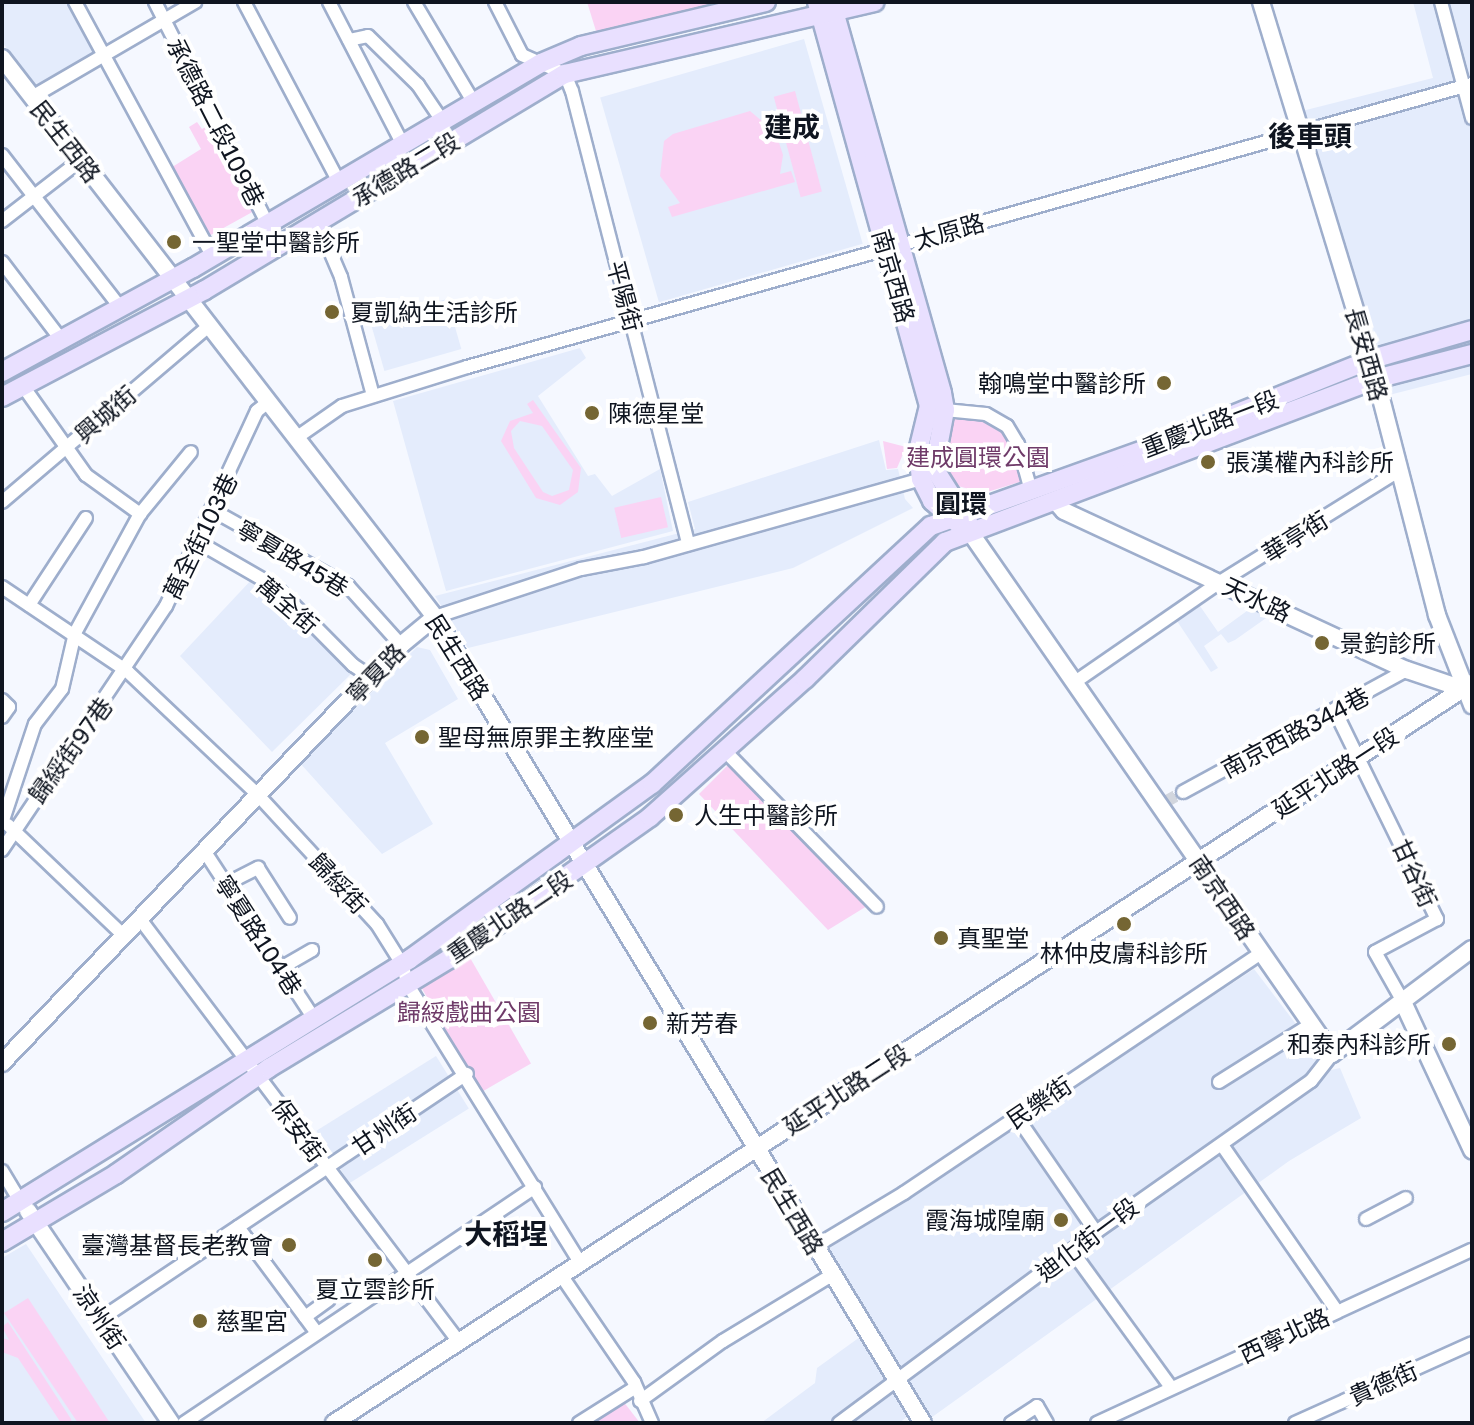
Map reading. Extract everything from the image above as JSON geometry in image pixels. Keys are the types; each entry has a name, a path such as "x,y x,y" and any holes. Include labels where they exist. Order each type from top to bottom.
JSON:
{"main road":[{"name":"承德路二段","path":"4,367 213,257 541,63 581,46 735,6 766,2"},
{"name":"承德路二段","path":"2,397 188,298 565,74 826,8 875,2"},
{"name":"南京西路","path":"826,8 892,247 929,406 918,451 921,479 970,532"},
{"name":"南京西路","path":"892,247 945,410 934,468 957,516"},
{"name":"重慶北路一段","path":"957,516 1031,491 1369,360 1472,330"},
{"name":"重慶北路一段","path":"970,532 1376,379 1472,354"},
{"name":"重慶北路二段","path":"2,1242 28,1212 247,1058 402,964 663,776 931,526 957,516"},
{"name":"重慶北路二段","path":"2,1212 28,1212 116,1174 259,1075 408,985 582,865 650,817 726,752 925,558 945,542 970,532"}],"street":[{"path":"75,2 213,257"},
{"name":"承德路二段109巷","path":"155,2 268,225"},
{"path":"32,97 104,51 195,2"},
{"path":"244,2 339,182"},
{"path":"329,2 403,145"},
{"path":"414,2 474,103"},
{"name":"長安西路","path":"1261,2 1299,136 1376,379 1397,472 1472,705"},
{"path":"1441,2 1468,85 1472,118"},
{"path":"496,4 522,55 565,74"},
{"path":"349,40 368,36 418,85 443,122"},
{"name":"民生西路","path":"2,58 435,617 569,844 923,1423"},
{"name":"平陽街","path":"565,74 688,544"},
{"name":"太原路","path":"296,438 342,406 373,396 892,247 1299,136 1468,85"},
{"path":"2,155 119,306"},
{"path":"2,221 81,160"},
{"path":"318,223 341,277 373,396"},
{"path":"2,262 60,338"},
{"name":"興城街","path":"2,502 209,326"},
{"path":"23,386 66,447 108,495 140,514"},
{"name":"萬全街103巷","path":"127,671 214,511 257,411 268,402"},
{"path":"945,410 971,410 1007,426 1018,444 1031,491"},
{"path":"124,936 2,820 35,724 62,689 75,633 140,514 191,452"},
{"name":"華亭街","path":"1075,682 1220,582 1397,472"},
{"name":"寧夏路","path":"2,1063 401,645 435,617 581,569 688,544 921,479"},
{"name":"天水路","path":"1055,501 1064,511 1407,670 1467,686"},
{"name":"寧夏路45巷","path":"214,511 348,586 401,645"},
{"path":"29,605 86,518"},
{"name":"南京西路","path":"970,532 1163,803 1198,860 1332,1054"},
{"name":"萬全街","path":"198,542 276,587 353,665 371,677"},
{"name":"歸綏街","path":"2,587 75,633 127,671 257,794 377,924 402,964 408,985 467,1074 580,1262"},
{"name":"南京西路344巷","path":"1183,792 1407,670"},
{"name":"歸綏街97巷","path":"2,850 13,830 127,671"},
{"name":"延平北路一段","path":"1198,860 1467,686"},
{"path":"2,700 9,707 2,717"},
{"path":"1335,711 1360,757"},
{"path":"726,752 877,907"},
{"name":"甘谷街","path":"1360,757 1437,919 1375,952 1402,1000"},
{"name":"寧夏路104巷","path":"205,852 313,1017"},
{"name":"延平北路二段","path":"334,1423 1198,860"},
{"path":"228,883 258,868 290,918"},
{"name":"保安街","path":"140,919 459,1342"},
{"path":"1332,1054 1472,949"},
{"path":"281,968 312,950"},
{"name":"民樂街","path":"814,1247 1017,1117 1261,953"},
{"path":"1402,1000 1472,1150"},
{"path":"1219,1082 1310,1025"},
{"name":"迪化街一段","path":"839,1423 1096,1232 1311,1081 1332,1054"},
{"name":"甘州街","path":"102,1318 467,1074"},
{"path":"1017,1117 1096,1232"},
{"path":"1222,1145 1337,1311"},
{"name":"涼州街","path":"2,1171 171,1423"},
{"path":"184,1423 535,1187"},
{"path":"1366,1219 1406,1198"},
{"path":"238,1227 317,1333"},
{"name":"西寧北路","path":"1097,1423 1170,1386 1472,1250"},
{"path":"1072,1251 1170,1386"},
{"path":"561,1275 636,1387 652,1423"},
{"path":"640,1401 723,1341 832,1275"},
{"path":"305,1317 328,1300"},
{"name":"貴德街","path":"1295,1423 1472,1343"},
{"path":"579,1423 636,1387"},
{"path":"1011,1423 1037,1406 1047,1423"}],"shaded area":[{"path":"2,2 70,2 99,50 37,88 2,42"},
{"path":"1413,2 1472,2 1472,374 1385,396 1298,112 1433,78"},
{"path":"804,39 863,244 659,302 600,97"},
{"path":"447,299 461,349 384,371 370,321"},
{"path":"580,348 586,358 538,396 588,476 595,474 612,496 660,469 673,531 446,591 393,401"},
{"path":"879,440 886,470 898,469 905,499 913,508 793,568 468,648 435,596 695,529 688,502"},
{"path":"254,577 275,588 353,672 272,752 180,656"},
{"path":"1200,606 1218,632 1251,608 1269,616 1235,640 1228,643 1221,634 1204,646 1218,668 1211,672 1177,621"},
{"path":"417,647 430,650 458,699 385,743 433,824 382,854 299,762"},
{"path":"1254,969 1331,1070 1340,1068 1361,1118 1289,1161 928,1420 920,1407 899,1423 761,1423 815,1383 817,1368 871,1329 824,1252"},
{"path":"436,1056 469,1109 349,1183 316,1131"},
{"path":"26,1244 146,1423 2,1423 2,1258"}],"green space":[{"path":"587,2 719,2 596,31"},
{"path":"795,91 822,191 801,197 774,97"},
{"path":"750,111 776,133 783,155 780,174 791,171 795,182 672,217 668,207 680,203 660,176 664,141 673,134"},
{"path":"197,122 202,129 213,123 256,210 209,236 169,169 201,149 189,127"},
{"path":"533,400 581,468 578,492 560,505 536,498 501,441 510,421 533,413 527,404","holes":["520,421 542,426 573,470 569,490 552,496 543,492 514,448 511,431"]},
{"name":"建成圓環公園","path":"954,414 978,416 998,425 1013,444 1023,481 984,493 954,485 942,460"},
{"path":"883,441 906,447 897,468 887,469"},
{"path":"661,497 668,527 621,538 614,508"},
{"path":"731,762 867,906 828,930 699,794"},
{"name":"歸綏戲曲公園","path":"469,956 531,1063 482,1092 420,984"},
{"path":"28,1298 110,1423 78,1423 4,1313"},
{"path":"8,1322 72,1423 61,1423 18,1358 2,1352 2,1338 9,1340 2,1327"},
{"path":"623,1401 640,1423 588,1423"}],"tunnel":[{"path":"1165,802 1183,792"}],"place":[{"name":"一聖堂中醫診所","path":"174,242"},
{"name":"夏凱納生活診所","path":"332,312"},
{"name":"翰鳴堂中醫診所","path":"1164,383"},
{"name":"陳德星堂","path":"592,413"},
{"name":"張漢權內科診所","path":"1208,462"},
{"name":"景鈞診所","path":"1322,643"},
{"name":"聖母無原罪主教座堂","path":"422,737"},
{"name":"人生中醫診所","path":"676,815"},
{"name":"林仲皮膚科診所","path":"1124,924"},
{"name":"真聖堂","path":"941,938"},
{"name":"新芳春","path":"650,1023"},
{"name":"和泰內科診所","path":"1449,1044"},
{"name":"霞海城隍廟","path":"1061,1220"},
{"name":"臺灣基督長老教會","path":"289,1245"},
{"name":"夏立雲診所","path":"375,1260"},
{"name":"慈聖宮","path":"200,1321"}],"district":[{"name":"建成","path":"792,127"},
{"name":"後車頭","path":"1310,136"},
{"name":"圓環","path":"961,504"},
{"name":"大稻埕","path":"506,1234"}]}
